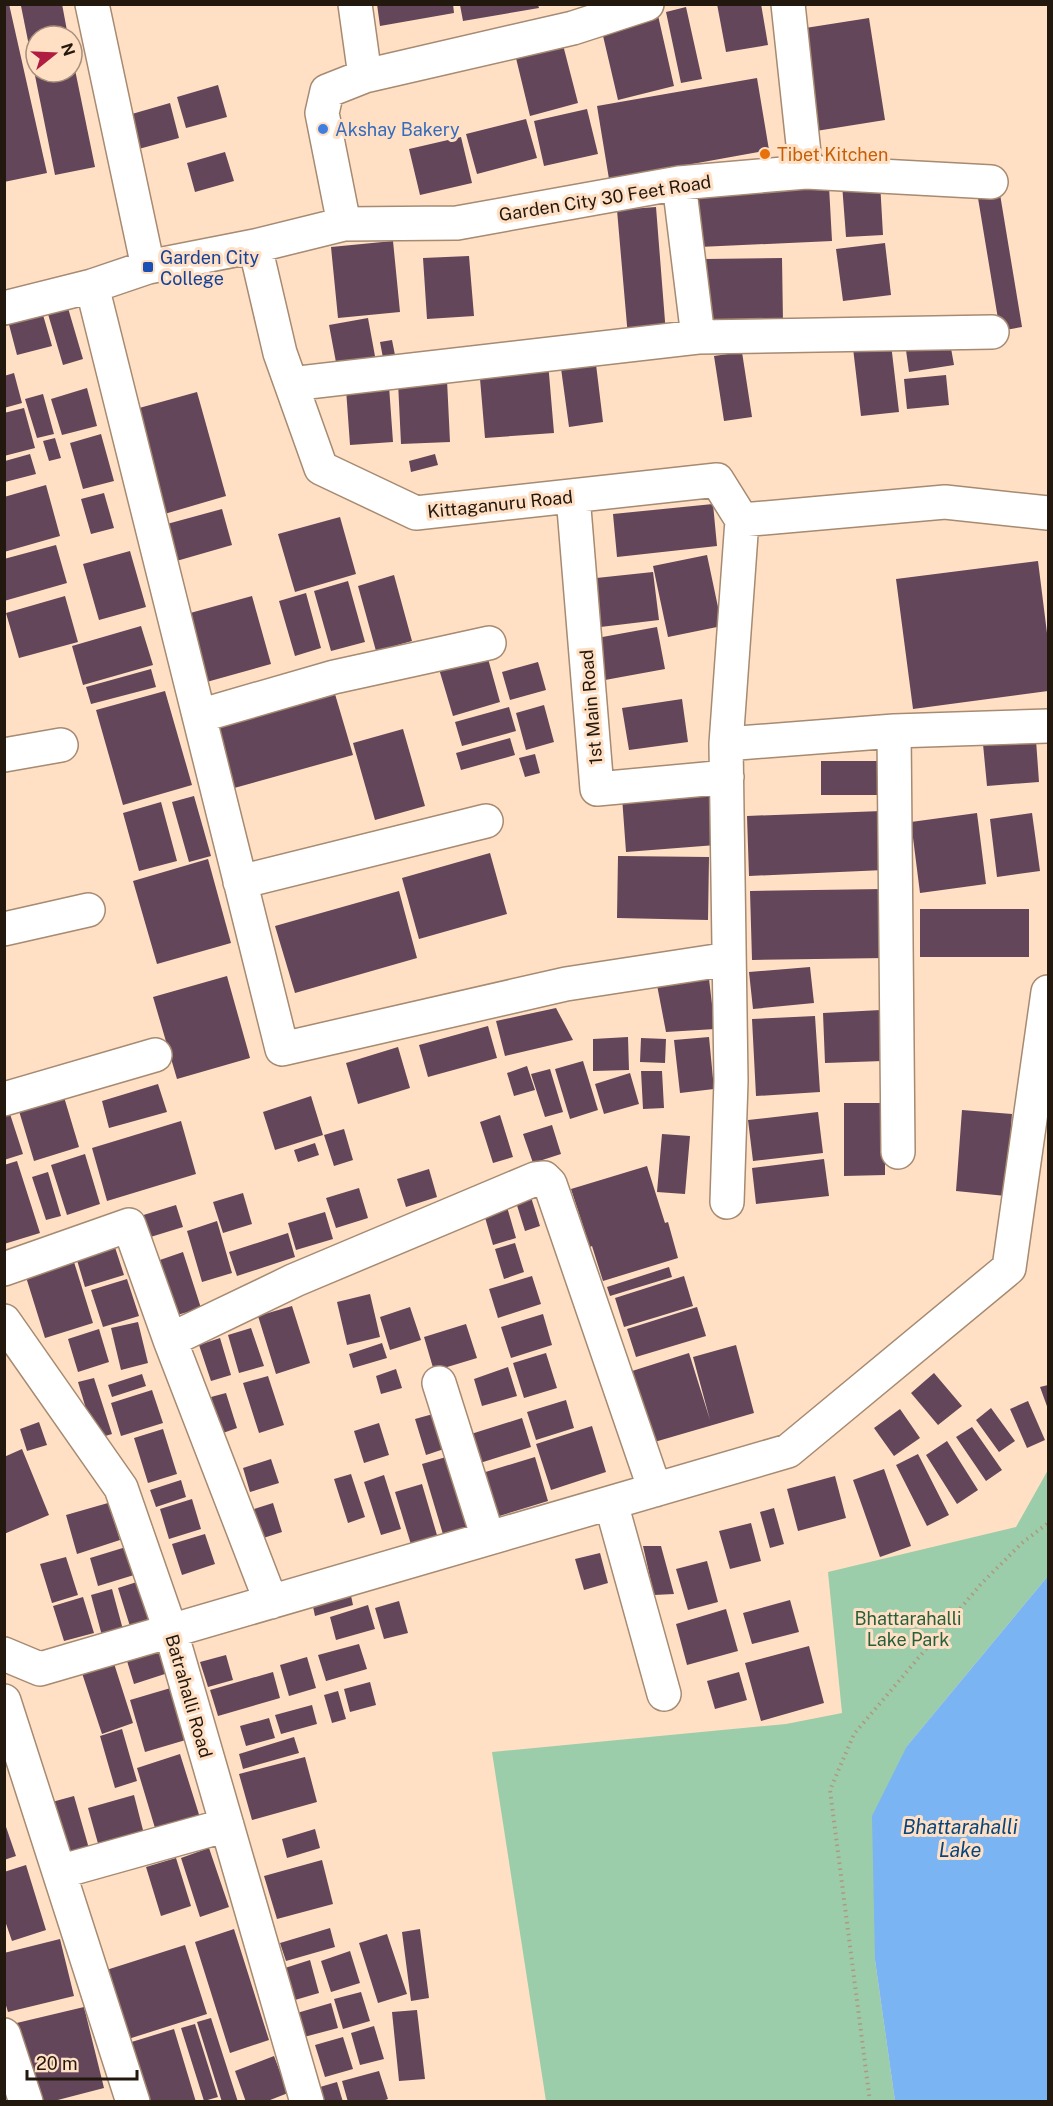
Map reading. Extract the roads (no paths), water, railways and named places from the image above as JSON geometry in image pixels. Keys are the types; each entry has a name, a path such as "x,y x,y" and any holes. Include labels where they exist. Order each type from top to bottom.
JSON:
{"street":[{"path":"92,4 148,267"},
{"path":"355,4 365,76"},
{"path":"344,224 322,113 327,91 365,76 571,16 647,4"},
{"path":"788,4 806,172"},
{"name":"Garden City 30 Feet Road","path":"255,246 344,224 457,223 679,183 806,172 991,182"},
{"path":"679,183 699,337"},
{"path":"4,308 92,286 148,267 255,246"},
{"name":"Kittaganuru Road","path":"255,246 280,352 321,468 416,513 717,480 742,520"},
{"path":"92,286 282,1049 566,984 729,959"},
{"path":"291,384 699,337 992,332"},
{"name":"1st Main Road","path":"573,496 597,789 727,777"},
{"path":"727,1202 731,1081 726,744 742,520 945,502 1048,513"},
{"path":"199,716 334,677 489,643"},
{"path":"726,744 894,731 1048,726"},
{"path":"894,731 898,1152"},
{"path":"4,755 61,746"},
{"path":"240,882 486,821"},
{"path":"4,929 88,910"},
{"path":"4,1654 40,1669 788,1451 1009,1268 1048,992"},
{"path":"4,1099 155,1055"},
{"path":"170,1340 317,1271 535,1179 544,1178 550,1184 655,1490"},
{"path":"4,1269 129,1225 170,1340 272,1602"},
{"name":"Batrahalli Road","path":"4,1321 121,1488 171,1632 307,2102"},
{"path":"440,1383 488,1538"},
{"path":"611,1503 664,1694"},
{"path":"4,1701 15,1771 59,1872 133,2102"},
{"path":"59,1872 227,1825"},
{"path":"4,2035 26,2102"}],"water":[{"name":"Bhattarahalli Lake","path":"1048,1576 1048,2101 895,2101 875,1960 872,1816 907,1746"}],"place":[{"name":"Akshay Bakery","path":"323,129"},
{"name":"Tibet Kitchen","path":"765,154"},
{"name":"Garden City College","path":"148,267"}],"park label":[{"name":"Bhattarahalli Lake Park","path":"908,1628"}]}
